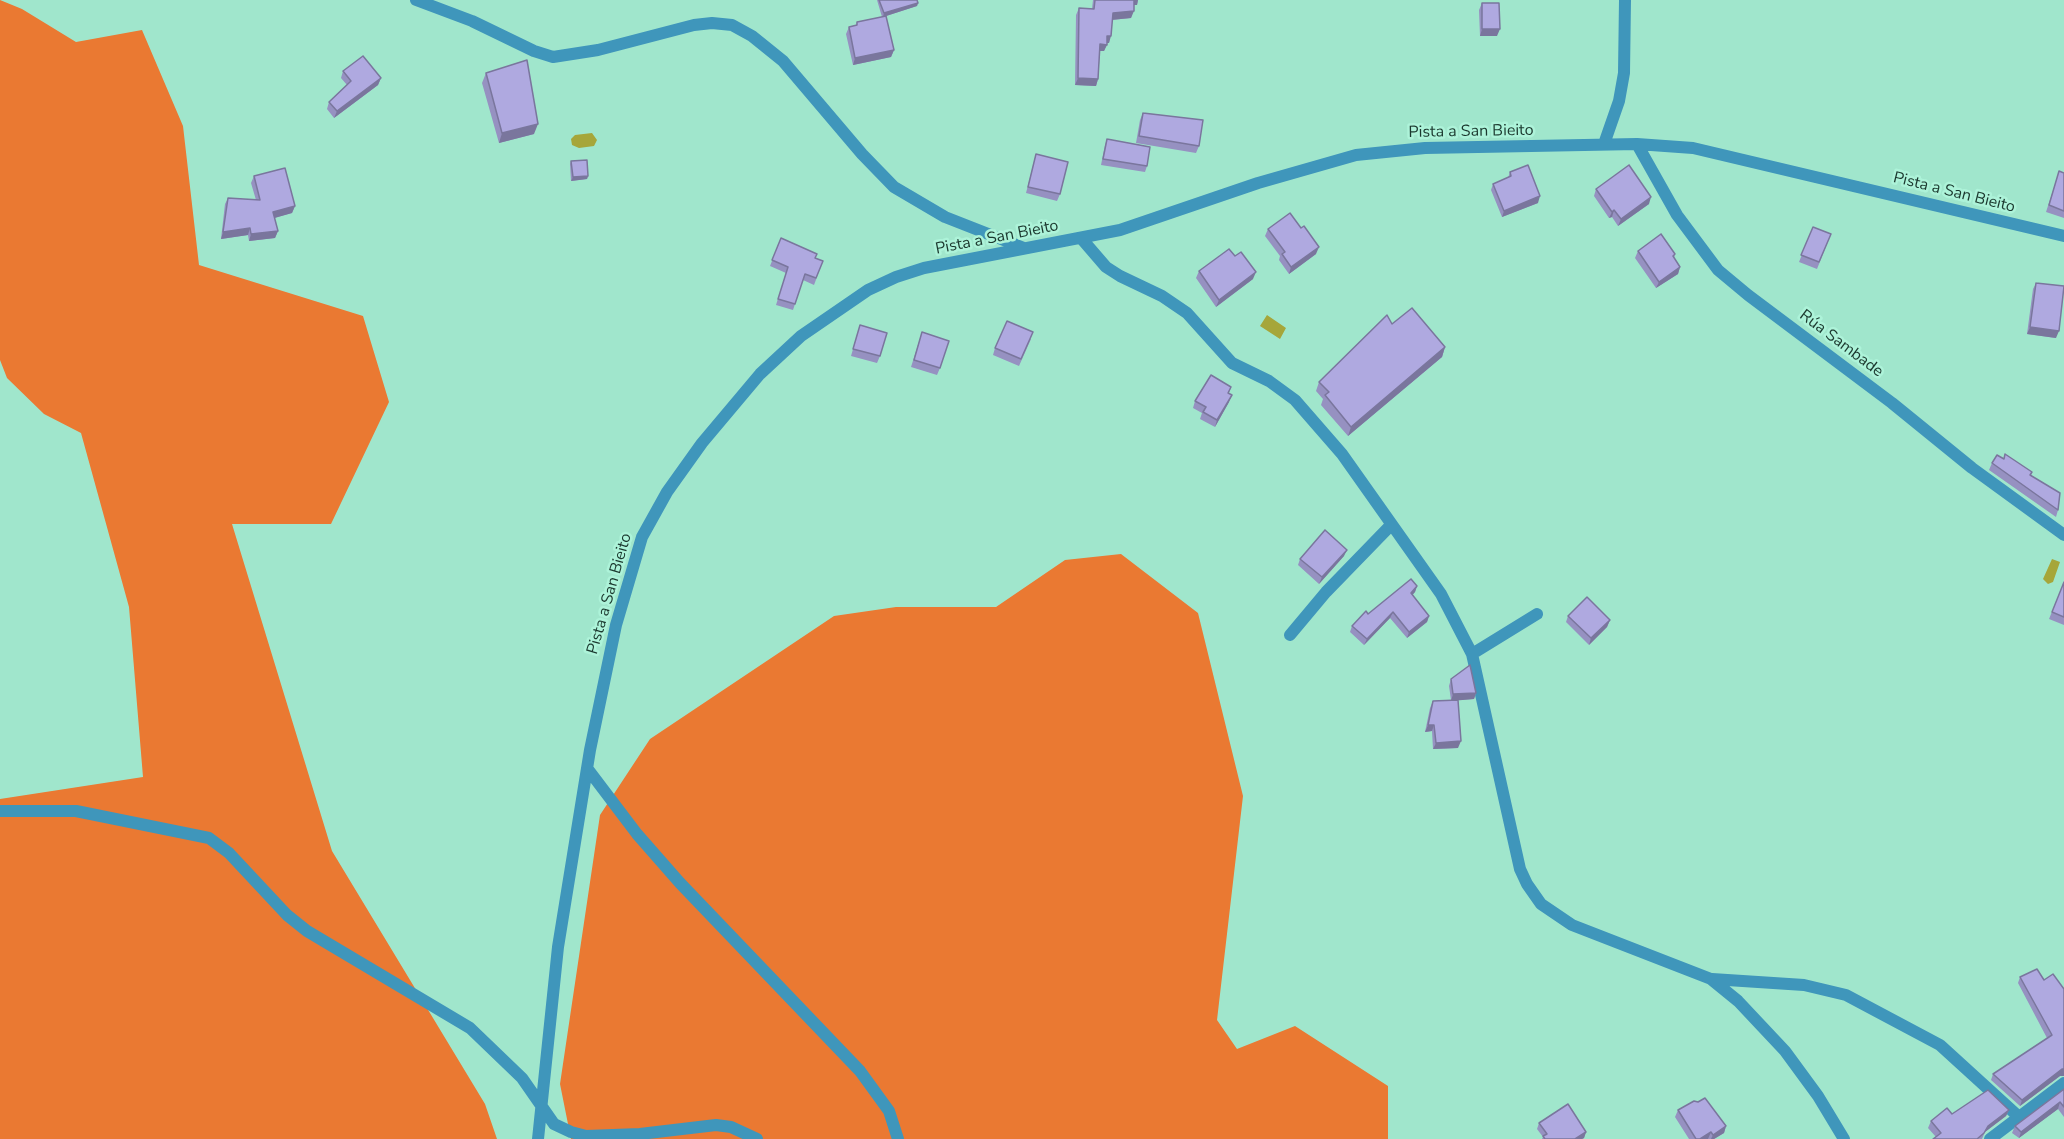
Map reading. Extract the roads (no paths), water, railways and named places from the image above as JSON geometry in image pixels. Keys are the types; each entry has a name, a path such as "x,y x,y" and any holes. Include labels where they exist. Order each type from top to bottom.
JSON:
{"street":[{"path":"416,0 472,21 534,51 553,57 598,50 694,25 712,22 732,25 752,36 783,62 862,154 894,187 945,217 1025,249"},
{"path":"1604,144 1620,101 1624,73 1625,0"},
{"name":"Pista a San Bieito","path":"538,1139 558,947 587,768 616,625 642,537 667,492 725,414 760,374 823,320 868,290 896,277 924,268 1120,230 1258,183 1356,155 1425,148 1604,144 1671,145 1715,152 2064,236"},
{"name":"Rúa Sambade","path":"1637,144 1677,215 1718,270 1892,403 1979,473 2064,535"},
{"path":"1081,238 1106,267 1162,296 1187,313 1232,363 1269,381 1295,400 1342,454 1441,594 1472,654 1520,869 1541,904 1572,925 1711,979 1813,986 1846,995 1940,1045 2019,1117"},
{"path":"1290,635 1341,575 1391,525"},
{"path":"1472,654 1537,614"},
{"path":"587,768 637,834 673,875 860,1071 889,1111 898,1139"},
{"path":"0,811 76,811 209,838 230,853 287,915 307,931 470,1028 522,1078 554,1124 586,1136 640,1134 716,1125 731,1127 757,1139"},
{"path":"1711,979 1738,1001 1785,1051 1818,1096 1844,1139"},
{"path":"1990,1139 2064,1083"}]}
